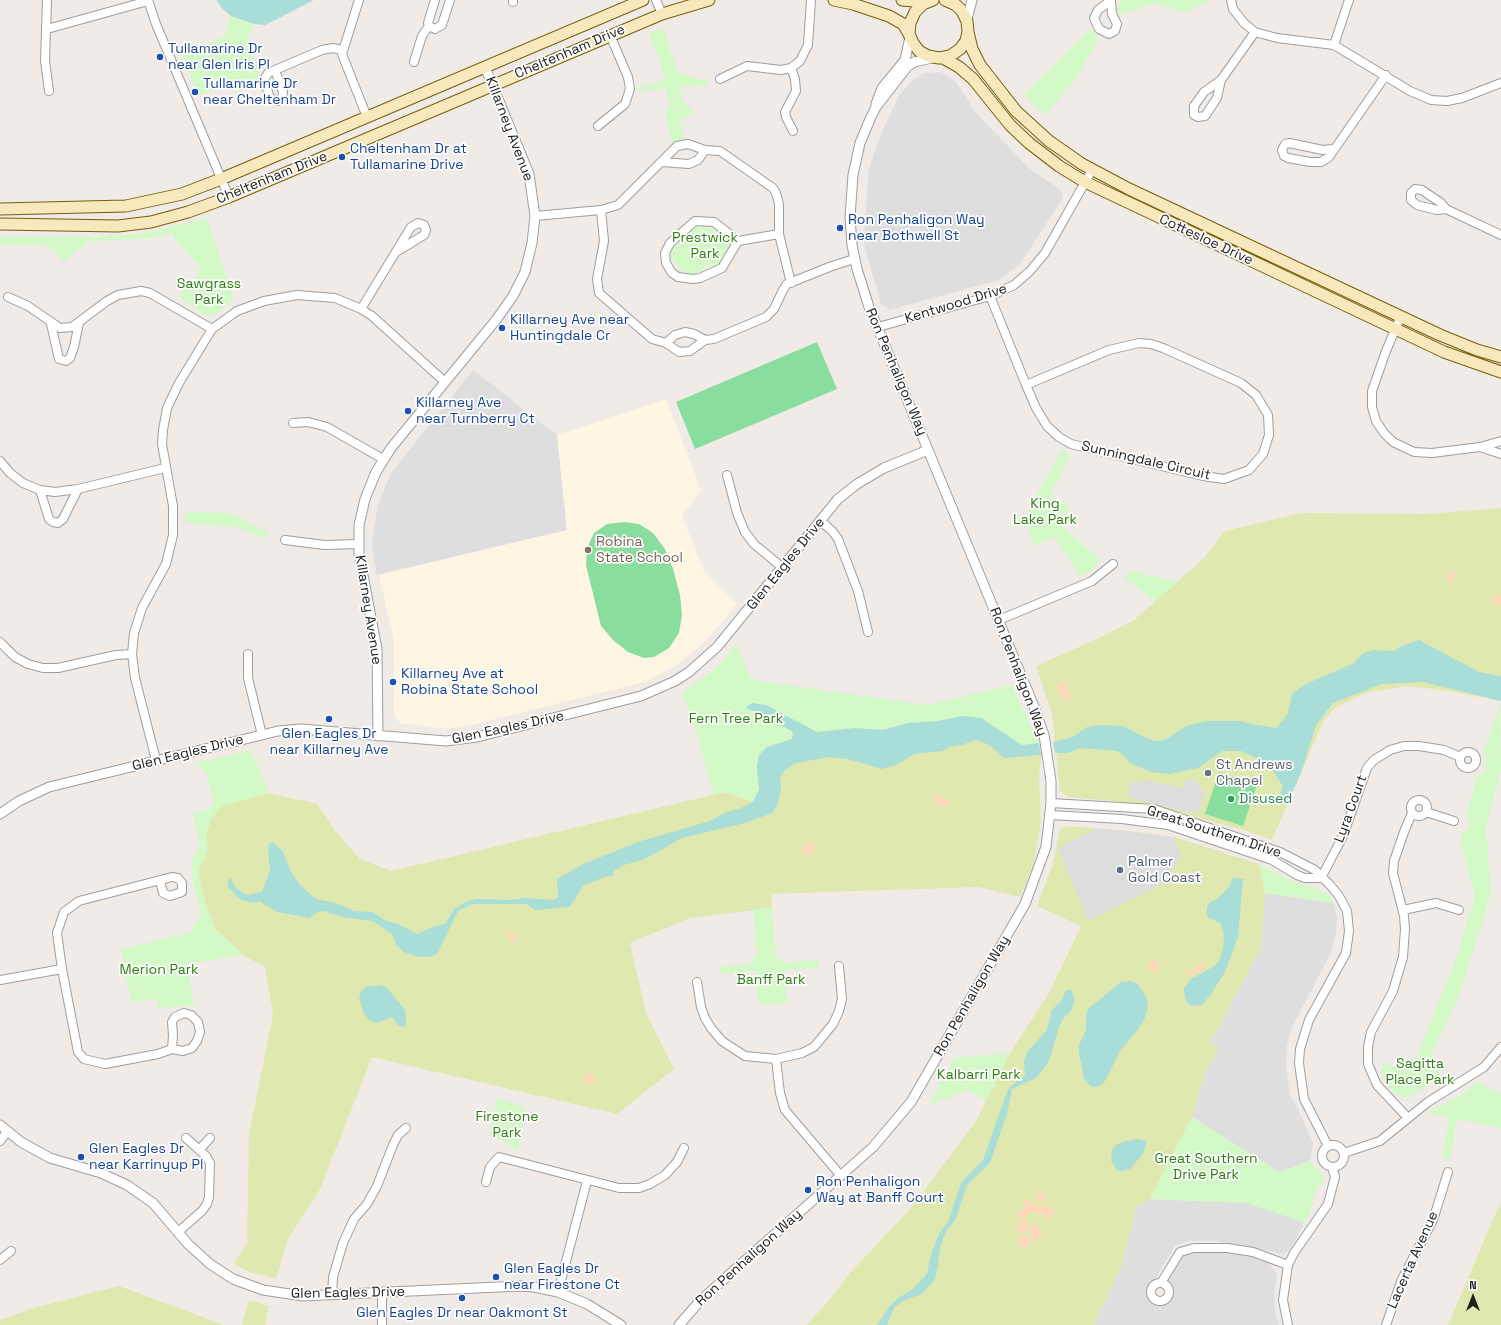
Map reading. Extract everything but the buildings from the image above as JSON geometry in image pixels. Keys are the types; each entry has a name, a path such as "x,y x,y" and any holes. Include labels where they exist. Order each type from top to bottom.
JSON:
{"main road":[{"name":"Cheltenham Drive","path":"0,209 126,206 182,194 221,179 643,0"},
{"name":"Cheltenham Drive","path":"0,224 85,227 133,225 170,218 229,197 610,35 662,14 709,0"},
{"path":"834,0 853,4 893,18 903,24 919,51 932,58 943,58 952,55 960,49 966,41 968,32"},
{"path":"902,0 930,1"},
{"path":"945,0 960,8 967,19"},
{"path":"910,35 912,15 917,9 930,1"},
{"name":"Cottesloe Drive","path":"967,19 972,49 980,65 1016,111 1049,141 1092,170 1461,344 1501,357"},
{"name":"Cottesloe Drive","path":"943,58 959,67 973,79 1010,125 1029,143 1059,166 1085,182 1458,358 1501,372"}],"street":[{"path":"47,0 45,61 49,91"},
{"path":"359,0 342,50 343,59 367,117"},
{"path":"414,62 422,36 429,26 429,20 435,0"},
{"path":"429,26 435,29 440,27 450,0"},
{"path":"656,0 662,14"},
{"path":"720,79 748,66 781,70 791,68 800,61 806,51 811,0"},
{"path":"967,19 972,0"},
{"path":"1231,0 1234,9 1244,23 1255,32 1277,38 1334,45 1386,75 1410,91 1431,100 1447,101 1501,83"},
{"path":"1334,45 1349,0"},
{"path":"47,29 148,1 156,24 229,197"},
{"path":"1221,80 1255,32"},
{"path":"598,126 625,104 630,89 628,78 610,35"},
{"name":"Ron Penhaligon Way","path":"679,1325 701,1300 873,1147 895,1123 911,1102 1025,904 1046,847 1051,803 1051,781 1044,735 999,620 862,288 854,259 850,217 853,175 860,143 876,107 882,88 905,60 910,35"},
{"path":"275,70 322,50 333,48 342,50"},
{"name":"Ron Penhaligon Way","path":"876,107 907,67 914,62 932,58"},
{"name":"Killarney Avenue","path":"378,736 377,648 360,565 358,544 359,525 365,498 383,459 513,296 529,258 535,216 529,174 485,67"},
{"path":"791,68 795,79 796,91 786,112 786,117 793,131"},
{"path":"1333,149 1324,150 1289,143 1285,144 1282,150 1284,156 1288,158 1310,162 1321,162 1329,157 1333,149 1386,75"},
{"path":"535,216 601,210 618,205 662,162 674,147 680,144 691,145 705,150 724,153 773,188 778,198 779,234 791,283"},
{"path":"662,162 690,164 698,160 705,150"},
{"name":"Kentwood Drive","path":"878,327 990,296 1014,285 1038,262 1045,253 1092,170"},
{"path":"1446,209 1501,235"},
{"path":"601,210 604,240 597,279 599,293 652,339 666,343 674,350 684,352 696,348 705,340"},
{"path":"738,241 725,265 718,270 700,278 693,280 678,277 672,273 666,263 665,253 670,243 695,221 714,222 738,241 779,234"},
{"path":"361,309 396,252"},
{"path":"666,343 675,335 685,332 694,334 705,340 714,339 766,317 774,309 785,287 791,283 854,259"},
{"path":"8,297 28,306 51,324 60,328 72,327 107,301 118,295 141,292 150,293 212,329"},
{"path":"156,760 135,678 132,654 137,620 166,564 173,535 173,506 165,468 163,430 167,408 179,383 212,329 229,316 246,307 264,301 297,295 335,298 361,309 372,316 445,382"},
{"name":"Sunningdale Circuit","path":"990,296 1026,385 1036,408 1047,426 1065,440 1078,446 1203,476 1224,479 1249,470 1263,454 1269,435 1269,421 1265,408 1247,387 1168,350 1151,344 1139,343 1118,347 1026,385"},
{"path":"1401,316 1372,391 1374,414 1384,434 1400,446 1423,453 1480,447 1501,441"},
{"path":"51,324 59,359 66,361 70,358 74,347 79,323"},
{"path":"293,423 308,422 327,427 383,459"},
{"path":"1480,447 1501,454"},
{"name":"Glen Eagles Drive","path":"0,814 19,801 49,787 262,735 301,729 431,741 459,740 641,696 675,681 703,661 735,628 838,499 857,484 884,468 928,450"},
{"path":"0,461 16,479 40,490 64,492 165,468"},
{"path":"727,475 737,513 745,532 754,544 783,568"},
{"path":"40,490 49,519 58,523 63,519 78,489"},
{"path":"821,521 834,532 838,540 858,591 868,632"},
{"path":"285,540 325,545 358,544"},
{"path":"999,620 1092,581 1113,564"},
{"path":"0,642 15,657 28,664 43,668 58,668 116,655 132,654"},
{"path":"248,654 248,678 262,735"},
{"name":"Lyra Court","path":"1321,878 1343,836 1367,768 1374,760 1382,754 1404,746 1432,747 1460,757"},
{"path":"1408,1118 1377,1085 1368,1064 1368,1047 1371,1032 1393,991 1400,971 1405,929 1403,910 1393,873 1394,861 1412,813 1411,805 1417,800 1425,802 1427,806 1426,812 1420,816 1412,813"},
{"name":"Great Southern Drive","path":"1051,803 1154,810 1268,847 1310,866 1339,896 1347,911 1349,931 1346,952 1309,1020 1300,1049 1299,1063 1304,1099 1328,1146"},
{"path":"1426,812 1454,821"},
{"name":"Great Southern Drive","path":"1050,815 1122,819 1168,825 1272,860 1301,876 1321,878"},
{"path":"160,881 78,901 64,912 57,933 62,969 78,1052 84,1059 105,1064 172,1050 183,1051 192,1048 197,1041 200,1032 198,1022 191,1015 179,1014 172,1022 172,1050"},
{"path":"1403,910 1436,904 1459,910"},
{"path":"697,982 700,1007 711,1028 722,1041 745,1056 776,1059 802,1054 814,1047 833,1024 839,1011 842,999 840,966"},
{"path":"0,980 62,969"},
{"path":"1344,1154 1380,1141 1428,1102 1484,1066 1501,1047"},
{"path":"776,1059 780,1093 785,1110 841,1176"},
{"name":"Glen Eagles Drive","path":"0,1125 21,1142 50,1158 101,1172 127,1185 153,1203 188,1244 210,1264 242,1283 263,1290 287,1295 332,1295 520,1286 558,1292 587,1304 621,1325"},
{"path":"332,1295 333,1277 342,1243 354,1219 367,1204 377,1186 398,1135 406,1128"},
{"path":"0,1141 7,1132"},
{"path":"178,1232 202,1211 208,1201 210,1163 186,1138"},
{"path":"199,1150 210,1138"},
{"path":"1288,1325 1283,1300 1288,1265 1294,1253 1328,1204 1335,1177 1332,1167 1326,1164 1322,1158 1323,1151 1328,1146 1338,1146 1344,1154"},
{"path":"486,1182 490,1167 499,1157 587,1181 624,1188 639,1188 650,1184 665,1175 677,1162 684,1148"},
{"path":"1332,1167 1341,1163 1344,1154"},
{"name":"Lacerta Avenue","path":"1386,1325 1402,1278 1433,1220 1448,1172"},
{"path":"558,1292 587,1181"},
{"path":"1161,1283 1180,1252 1194,1248 1227,1248 1253,1252 1288,1265"},
{"path":"0,1260 11,1251"},
{"path":"382,1293 382,1325"}],"shaded area":[{"path":"941,72 957,83 975,112 1030,169 1061,190 1063,198 1020,264 999,280 889,310 881,304 865,248 864,238 869,169 881,134 900,94 914,79 925,73"},
{"path":"473,370 557,435 567,530 376,575 372,542 378,505 391,473"},
{"name":"Robina State School","path":"666,399 701,490 682,516 704,571 737,604 720,625 701,645 675,666 645,682 467,726 446,729 400,723 394,715 394,640 379,575 567,530 557,435"},
{"name":"St Andrews Chapel","path":"1186,779 1201,784 1199,790 1205,792 1198,813 1192,811 1191,813 1128,797 1131,781 1139,782 1145,780 1183,788"},
{"name":"Palmer Gold Coast","path":"1097,828 1174,837 1181,857 1164,883 1088,921 1058,848"},
{"path":"1265,893 1334,903 1337,918 1336,932 1331,953 1291,1029 1287,1045 1286,1067 1290,1095 1299,1111 1313,1143 1310,1161 1279,1172 1192,1117 1205,1073 1219,1049 1210,1043 1261,948"},
{"path":"1150,1199 1247,1203 1304,1222 1296,1239 1288,1251 1283,1254 1216,1241 1188,1241 1175,1246 1158,1274 1156,1284 1152,1291 1152,1296 1157,1300 1163,1300 1168,1297 1168,1288 1161,1283 1180,1252 1227,1248 1271,1259 1270,1265 1277,1274 1274,1295 1275,1312 1279,1325 1094,1325 1121,1267 1136,1207"}],"green space":[{"path":"1121,0 1211,0 1184,13 1155,3 1120,15 1117,10"},
{"path":"231,16 253,24 247,42 259,69 257,83 239,91 224,85 199,95 182,55 224,37"},
{"path":"663,28 677,71 695,79 707,79 707,85 682,87 680,96 683,102 693,112 680,123 685,139 672,143 665,112 670,105 665,88 637,92 636,89 666,79 649,33"},
{"path":"1090,29 1099,37 1076,79 1044,115 1024,94"},
{"name":"Sawgrass Park","path":"207,218 233,299 219,312 212,315 205,315 178,296 202,269 175,240 173,233 142,239 89,241 64,261 50,246 0,244 0,237 96,237 139,234"},
{"name":"Prestwick Park","path":"697,226 712,228 725,239 727,237 730,240 730,245 728,252 719,265 714,268 712,264 702,267 703,271 691,275 680,272 681,268 676,265 673,258 670,259 670,254 677,244 679,245 692,233 690,231"},
{"path":"817,342 837,389 695,449 676,402"},
{"name":"King Lake Park","path":"1062,449 1070,453 1050,497 1070,506 1057,522 1100,559 1093,570 1081,576 1054,537 1033,546 1025,517"},
{"path":"1501,508 1501,701 1442,690 1406,686 1365,693 1335,708 1323,722 1272,840 1241,829 1155,805 1068,797 1060,791 1052,714 1036,666 1097,639 1134,620 1204,558 1225,531 1301,513 1427,514"},
{"path":"185,511 232,514 268,532 265,538 237,527 185,523"},
{"path":"625,522 639,524 653,533 665,549 673,569 680,595 682,615 679,633 669,648 654,657 644,658 628,652 613,640 601,626 586,565 587,548 594,533 607,524"},
{"path":"1131,571 1178,582 1155,601 1123,577"},
{"name":"Fern Tree Park","path":"736,644 752,680 927,705 1012,685 1039,743 1022,745 981,719 963,716 938,721 908,723 883,730 846,729 817,732 800,723 792,739 767,747 757,766 759,789 753,802 725,792 713,795 698,736 682,693 717,667"},
{"name":"Sagitta Place Park","path":"1500,701 1501,768 1486,826 1491,894 1458,998 1431,1055 1442,1077 1410,1096 1401,1097 1392,1091 1383,1080 1382,1063 1399,1067 1417,1056 1456,959 1475,896 1460,841 1464,829 1468,830 1470,819 1466,818 1476,778 1485,772 1486,758 1483,748 1487,745"},
{"path":"899,726 1022,745 1039,743 1041,755 1039,780 1041,821 1033,866 1020,897 979,887 771,894 772,908 690,918 630,943 646,1013 674,1069 617,1114 372,1057 320,1189 288,1239 276,1279 249,1272 234,1264 247,1243 249,1134 273,1014 265,967 243,955 214,928 204,899 198,871 208,850 206,835 211,819 222,805 269,793 317,804 336,832 360,859 391,871 725,792 753,802 757,766"},
{"name":"Merion Park","path":"251,750 269,793 222,806 211,819 206,835 208,850 198,871 204,899 214,928 243,955 187,964 194,1005 159,1008 156,999 131,1002 121,949 189,933 201,914 192,878 192,859 200,844 193,813 210,809 214,802 206,772 196,763"},
{"name":"Disused","path":"1219,772 1257,785 1243,826 1205,814"},
{"path":"1067,826 1174,837 1259,864 1265,893 1261,948 1210,1043 1219,1049 1205,1073 1192,1117 1150,1199 1136,1207 1121,1267 1094,1325 806,1325 826,1304 850,1273 911,1208 975,1123 1010,1053 1049,993 1081,926 1037,906 1052,866 1060,829"},
{"path":"1259,864 1292,881 1317,889 1327,894 1334,903 1265,893"},
{"name":"Banff Park","path":"772,908 776,956 784,963 817,960 818,968 785,970 787,1003 759,1005 756,971 720,974 720,967 748,965 757,955 753,909"},
{"name":"Kalbarri Park","path":"1010,1053 986,1101 968,1090 928,1105 955,1058"},
{"path":"1477,1082 1501,1095 1501,1128 1457,1119 1450,1159 1443,1158 1449,1117 1432,1114 1430,1111 1462,1095"},
{"name":"Firestone Park","path":"498,1098 526,1108 517,1151 504,1141 489,1135"},
{"name":"Great Southern Drive Park","path":"1192,1117 1279,1172 1310,1161 1322,1174 1324,1181 1319,1186 1311,1204 1311,1213 1304,1222 1247,1203 1150,1199"},
{"path":"1501,1203 1501,1325 1448,1325 1494,1217"},
{"path":"119,1286 224,1325 0,1325 0,1320 33,1308"},
{"path":"249,1300 269,1306 265,1325 242,1325"}],"sand":[{"path":"1452,569 1456,572 1452,583 1449,584 1446,577"},
{"path":"1496,594 1501,596 1501,604 1498,606 1493,604 1493,597"},
{"path":"1064,681 1067,683 1070,696 1069,699 1065,701 1062,699 1057,688 1058,684"},
{"path":"934,793 939,795 942,799 949,799 949,805 939,807 933,800"},
{"path":"810,841 814,843 813,852 811,855 807,856 803,853 802,846"},
{"path":"510,932 518,936 519,940 515,942 506,938 506,933"},
{"path":"1154,960 1158,962 1160,966 1158,970 1154,972 1150,970 1148,966 1150,962"},
{"path":"1203,963 1206,965 1205,968 1188,977 1186,975 1188,971"},
{"path":"587,1074 591,1074 593,1075 593,1083 587,1084 584,1081 584,1077"},
{"path":"1039,1192 1043,1192 1045,1193 1045,1201 1039,1202 1036,1199 1036,1195"},
{"path":"1026,1199 1032,1202 1033,1205 1051,1207 1053,1209 1053,1215 1046,1220 1041,1213 1034,1214 1030,1211 1026,1219 1021,1219 1017,1212 1024,1208 1023,1202"},
{"path":"1022,1221 1026,1223 1028,1227 1026,1231 1022,1233 1018,1231 1016,1227 1018,1223"},
{"path":"1031,1224 1036,1225 1041,1230 1042,1235 1036,1241 1031,1239 1029,1228"},
{"path":"1022,1235 1026,1235 1030,1241 1026,1247 1022,1247 1018,1243 1018,1239"}],"water":[{"path":"216,0 314,0 265,25 254,24 231,16"},
{"path":"1419,640 1479,672 1501,676 1501,701 1423,682 1382,684 1333,703 1316,725 1302,770 1291,796 1279,796 1283,786 1267,763 1241,751 1222,751 1198,768 1169,774 1151,772 1130,763 1117,751 1080,748 1068,753 1055,753 1053,742 1073,737 1087,727 1099,725 1123,726 1142,736 1156,741 1165,740 1186,726 1206,721 1241,721 1277,728 1288,713 1292,694 1306,684 1354,663 1362,654 1372,650 1394,651 1401,646"},
{"path":"752,703 766,705 817,732 855,728 883,730 908,723 938,721 963,716 981,718 1022,745 1039,743 1041,755 1004,758 992,747 981,741 974,740 962,745 949,747 943,751 914,754 896,765 882,769 848,759 829,757 796,763 785,770 780,777 781,789 777,806 772,813 745,823 682,838 643,860 624,865 614,871 613,876 604,877 583,886 570,907 536,910 526,904 472,904 458,911 437,954 430,957 418,957 404,952 396,945 392,934 373,921 342,917 324,911 318,912 309,918 277,912 259,901 253,903 241,900 227,886 230,877 236,888 246,895 262,892 270,871 268,850 269,844 272,842 282,850 291,872 300,885 312,896 319,900 336,903 354,911 373,912 386,921 398,924 417,934 433,927 445,924 454,909 467,901 477,899 509,900 525,898 554,900 558,897 557,879 581,865 641,841 710,821 726,812 739,809 753,802 759,789 757,766 759,755 767,747 792,739 793,732 764,715 745,708"},
{"path":"1232,878 1243,879 1238,937 1225,972 1211,994 1202,1005 1192,1006 1186,1001 1184,989 1191,979 1213,967 1219,961 1223,948 1224,938 1222,926 1220,923 1207,917 1207,907 1210,902 1216,900 1230,886"},
{"path":"1131,981 1137,983 1146,996 1148,1005 1146,1015 1140,1027 1120,1051 1105,1081 1098,1087 1092,1087 1084,1078 1079,1052 1079,1045 1086,1030 1086,1016 1088,1009 1121,982"},
{"path":"380,985 387,988 405,1010 405,1027 399,1026 392,1017 377,1023 369,1020 364,1014 359,998 361,991 366,987"},
{"path":"1066,990 1071,990 1074,996 1074,1004 1070,1012 1064,1017 1059,1027 1050,1058 1046,1066 1036,1078 1012,1089 1007,1114 990,1163 967,1185 956,1218 946,1232 941,1244 936,1276 933,1282 921,1294 901,1302 894,1308 887,1325 877,1325 890,1306 898,1298 912,1290 927,1274 931,1254 940,1232 948,1222 961,1183 983,1160 1007,1092 1011,1086 1025,1075 1024,1062 1027,1052 1046,1031 1051,1017 1050,1012 1062,1000"},
{"path":"1138,1139 1147,1141 1143,1154 1130,1169 1122,1171 1117,1170 1111,1161 1112,1150 1116,1145 1122,1142"}],"place":[{"name":"Tullamarine Dr near Glen Iris Pl","path":"160,57"},
{"name":"Tullamarine Dr near Cheltenham Dr","path":"195,92"},
{"name":"Cheltenham Dr at Tullamarine Drive","path":"342,157"},
{"name":"Ron Penhaligon Way near Bothwell St","path":"840,228"},
{"name":"Killarney Ave near Huntingdale Cr","path":"502,328"},
{"name":"Killarney Ave near Turnberry Ct","path":"408,411"},
{"name":"Robina State School","path":"588,550"},
{"name":"Killarney Ave at Robina State School","path":"393,682"},
{"name":"Glen Eagles Dr near Killarney Ave","path":"329,719"},
{"name":"St Andrews Chapel","path":"1208,773"},
{"name":"Disused","path":"1231,799"},
{"name":"Palmer Gold Coast","path":"1120,870"},
{"name":"Glen Eagles Dr near Karrinyup Pl","path":"81,1157"},
{"name":"Ron Penhaligon Way at Banff Court","path":"808,1190"},
{"name":"Glen Eagles Dr near Firestone Ct","path":"496,1277"},
{"name":"Glen Eagles Dr near Oakmont St","path":"462,1298"}]}
